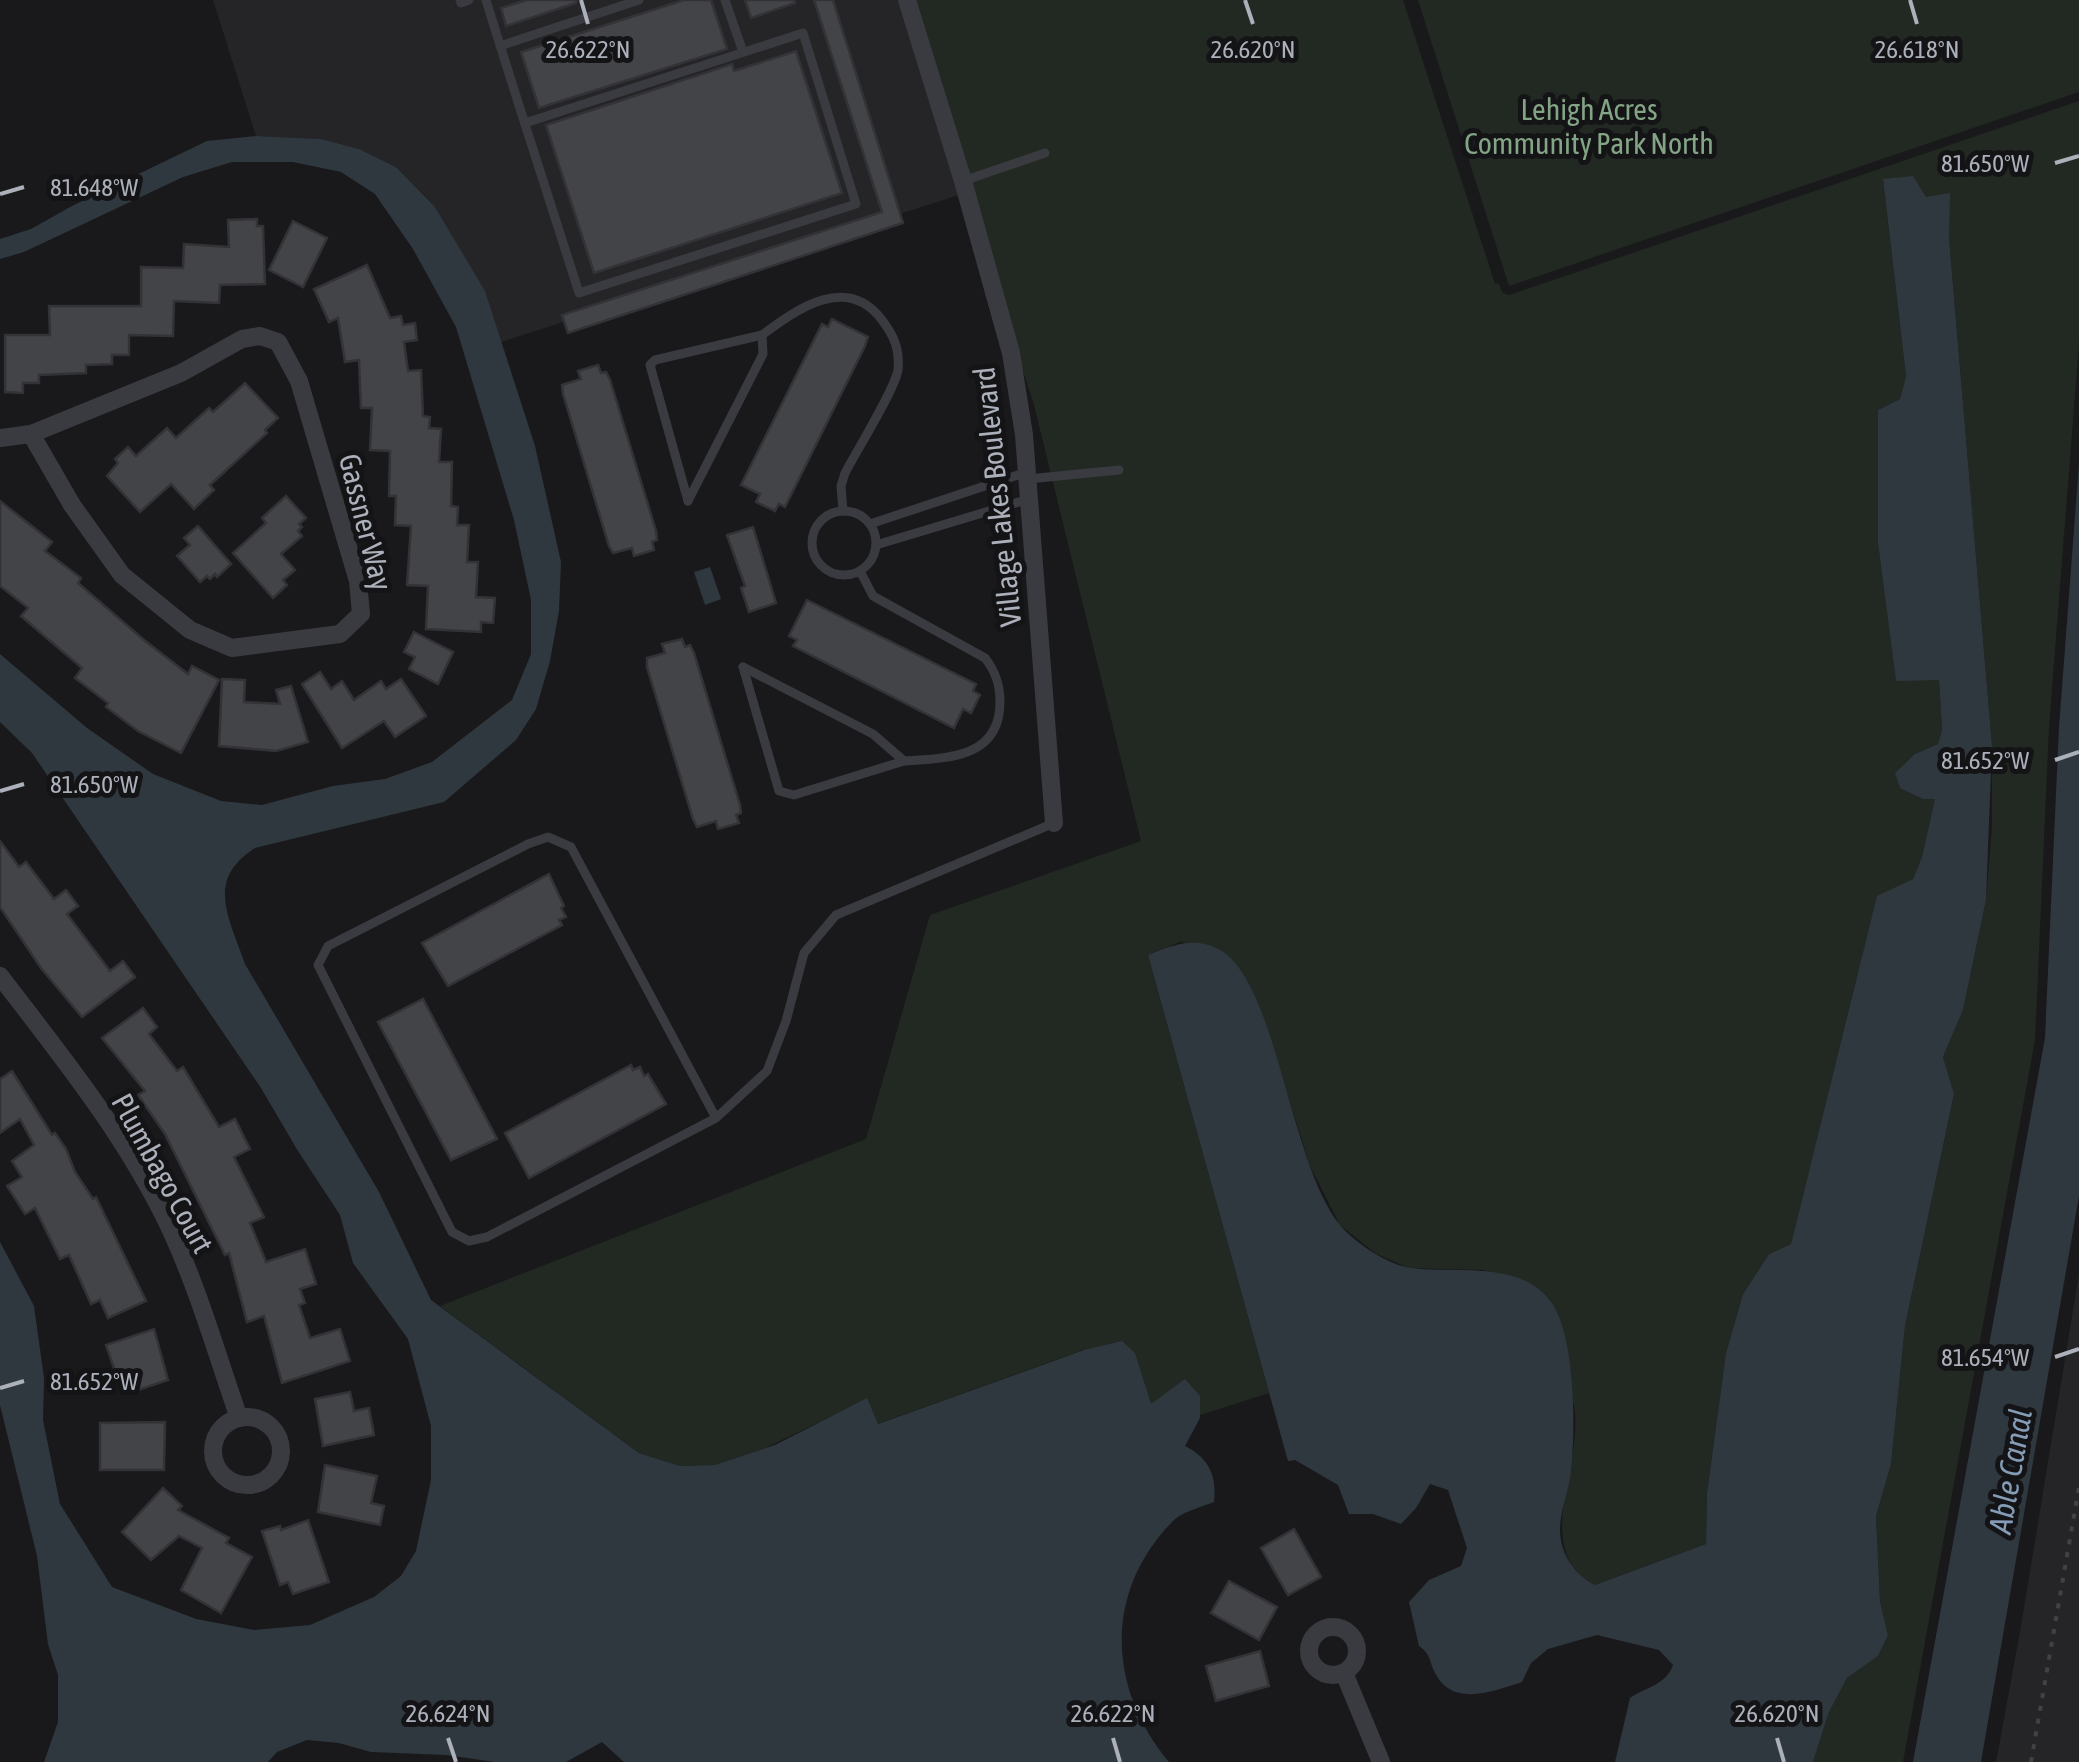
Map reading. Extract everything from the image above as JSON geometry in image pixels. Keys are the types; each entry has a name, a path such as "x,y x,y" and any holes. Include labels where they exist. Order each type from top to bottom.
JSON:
{"street":[{"name":"Village Lakes Boulevard","path":"906,0 963,181 1010,353 1027,475 1054,823"},
{"name":"Gassner Way","path":"0,438 31,434 181,373 242,339 260,336 278,342 299,381 358,581 361,614 340,634 232,648 190,630 122,576 72,505 31,434"},
{"name":"Plumbago Court","path":"0,976 122,1144 174,1237 239,1418"},
{"path":"1344,1673 1381,1762"}],"lane":[{"path":"460,0 469,0"},
{"path":"486,0 500,46 579,293 856,204 803,32 525,123"},
{"path":"500,46 639,0"},
{"path":"725,0 742,52"},
{"path":"963,181 1045,152"},
{"path":"762,336 762,354 688,501 650,365 655,360 762,336 798,309 840,296 861,301 876,312 896,339 898,374 845,473 842,510"},
{"path":"870,524 1027,475 1119,470"},
{"path":"876,545 1029,499"},
{"path":"842,510 853,512 870,524 876,545 874,555 860,570 840,574 821,565 815,556 813,536 823,518 842,510"},
{"path":"860,570 873,596 985,658 995,670 1000,718 987,741 947,758 904,761 794,795 779,791 743,667 874,734 904,761"},
{"path":"716,1118 571,847 548,837 328,946 318,965 452,1232 468,1241 487,1237 716,1118 768,1071 804,953 836,915 1054,823"}],"path":[{"path":"2030,1762 2079,1487"}],"shaded area":[{"path":"213,0 903,0 965,193 501,342 484,291 435,207 396,167 359,149 321,139 256,136"},
{"path":"2079,1274 2079,1762 1996,1762 2020,1632"}],"green space":[{"path":"903,0 1403,0 1495,284 1509,295 2079,101 2079,343 2049,727 2035,1040 1903,1762 1813,1762 1829,1712 1847,1678 1878,1656 1888,1637 1880,1601 1876,1516 1891,1464 1905,1326 1954,1095 1943,1057 1963,1010 1986,900 1992,826 1992,746 1949,238 1949,194 1926,198 1883,180 1906,376 1900,399 1878,410 1878,543 1896,680 1939,680 1942,730 1938,744 1915,754 1935,799 1913,879 1877,897 1791,1244 1769,1254 1743,1294 1726,1353 1707,1493 1706,1544 1595,1585 1576,1570 1565,1551 1562,1528 1575,1428 1574,1406 1568,1393 1484,1270 1408,1268 1375,1253 1340,1225 1310,1166 1268,1032 1182,941 1148,955 1269,1393 1200,1415 1200,1396 1152,1405 1083,1350 877,1424 867,1399 759,1451 715,1465 680,1466 639,1453 440,1306 866,1139 930,915 1141,841 1034,405"},
{"name":"Lehigh Acres Community Park North","path":"1418,0 2079,0 2079,92 1509,286"}],"water":[{"path":"256,136 321,139 359,149 396,167 435,207 485,291 535,446 561,562 559,611 550,661 536,709 516,740 444,802 255,848 230,873 226,886 228,915 245,964 379,1192 431,1300 639,1453 680,1466 715,1465 775,1445 867,1398 878,1424 1084,1350 1122,1341 1135,1353 1151,1404 1185,1379 1200,1396 1200,1418 1185,1446 1210,1469 1214,1502 1176,1518 1150,1550 1134,1579 1122,1641 1125,1673 1134,1704 1169,1762 624,1762 602,1742 566,1762 495,1762 446,1755 371,1752 307,1740 277,1752 268,1762 44,1762 58,1722 58,1675 48,1644 37,1556 0,1405 0,1242 34,1306 44,1378 43,1420 60,1504 112,1587 196,1619 254,1630 310,1625 374,1597 401,1576 416,1551 431,1480 431,1426 408,1339 353,1263 340,1215 261,1088 32,753 0,722 0,654 87,728 153,774 221,801 262,805 333,786 385,779 432,762 512,700 531,654 531,600 514,520 456,327 413,249 375,194 341,172 293,162 232,162 183,177 24,252 0,259 0,239 31,229 207,141"},
{"path":"1913,176 1926,197 1950,193 1949,238 1992,746 1986,900 1963,1010 1943,1057 1954,1094 1905,1326 1891,1464 1876,1516 1880,1601 1888,1636 1878,1656 1847,1678 1829,1712 1813,1762 1615,1762 1630,1698 1661,1681 1673,1665 1659,1650 1597,1635 1548,1649 1531,1663 1522,1682 1474,1694 1452,1690 1443,1684 1419,1646 1409,1602 1429,1580 1461,1566 1467,1548 1448,1490 1430,1484 1401,1524 1373,1514 1349,1514 1338,1485 1295,1460 1288,1461 1148,955 1175,945 1202,943 1220,950 1239,969 1256,998 1270,1035 1308,1161 1323,1197 1354,1239 1402,1266 1507,1275 1540,1290 1553,1305 1561,1321 1570,1364 1572,1460 1560,1530 1566,1555 1575,1570 1595,1585 1706,1544 1707,1493 1726,1353 1743,1294 1769,1254 1791,1244 1877,896 1913,879 1935,799 1923,799 1900,788 1895,773 1915,754 1938,744 1942,730 1939,680 1896,681 1878,543 1878,410 1900,399 1906,376 1883,179"},
{"name":"Able Canal","path":"2079,464 2079,1196 1981,1762 1913,1762 2045,1038 2059,727"},
{"path":"710,567 721,599 705,605 694,572"}],"building":[{"path":"527,0 576,3 506,26 501,8"},
{"path":"684,0 711,0 727,49 539,108 521,52"},
{"path":"745,0 794,0 795,3 751,18"},
{"path":"814,0 833,0 903,223 568,333 562,315 882,212"},
{"path":"796,51 842,193 594,273 546,125 732,64 734,71"},
{"path":"257,219 257,226 263,226 265,284 220,285 219,303 174,301 173,336 129,335 129,355 112,355 112,364 86,365 86,373 39,375 39,383 23,383 23,393 5,392 5,335 50,335 49,306 141,306 141,267 183,268 184,244 229,247 228,220"},
{"path":"293,221 327,238 303,287 269,270"},
{"path":"367,265 390,318 401,316 403,325 415,323 417,340 404,342 408,371 421,370 423,416 430,417 429,428 441,429 439,462 452,462 451,506 458,507 457,525 469,525 467,562 478,562 476,597 495,598 493,623 481,622 481,632 426,629 428,586 407,585 411,526 395,525 396,496 389,496 390,451 370,450 372,408 361,408 359,360 345,362 338,318 329,322 314,289"},
{"path":"832,319 868,337 785,507 779,504 775,511 756,502 760,494 741,485 822,324 828,327"},
{"path":"598,365 610,380 656,531 654,550 634,556 632,548 613,553 609,546 563,394 562,385 581,379 578,371"},
{"path":"245,383 278,418 210,485 214,490 194,509 171,484 140,512 107,476 118,463 115,459 128,447 136,456 167,428 176,438"},
{"path":"286,496 306,518 299,524 302,536 281,554 295,570 283,580 287,585 273,598 233,553 266,523 262,518"},
{"path":"0,501 52,542 45,551 81,578 78,583 144,640 188,674 192,666 219,680 181,753 138,731 106,707 108,703 75,678 82,668 21,616 28,608 0,586"},
{"path":"198,526 231,564 217,577 207,576 200,582 177,556 190,545 184,538"},
{"path":"753,527 776,603 749,612 741,588 745,586 727,535"},
{"path":"807,600 976,684 973,691 980,695 971,713 963,709 954,728 793,646 797,640 789,636"},
{"path":"414,632 453,652 438,684 409,669 415,657 404,652"},
{"path":"682,639 694,653 740,805 741,813 736,815 739,823 718,829 716,821 697,827 693,819 647,667 647,658 665,653 662,644"},
{"path":"320,672 331,689 342,681 354,700 381,681 386,689 401,679 426,716 395,737 384,721 342,748 302,684"},
{"path":"222,679 245,680 244,702 280,704 276,690 291,686 308,742 276,751 219,746"},
{"path":"0,841 19,867 26,862 54,899 66,890 78,906 67,914 110,971 123,961 135,977 82,1017 41,968 0,907"},
{"path":"549,874 564,906 561,908 566,917 559,920 562,925 448,986 422,943"},
{"path":"423,999 497,1139 451,1160 378,1022"},
{"path":"143,1008 157,1027 149,1034 177,1071 183,1067 219,1127 235,1119 250,1149 234,1157 264,1217 250,1223 266,1262 305,1249 316,1284 300,1289 305,1303 299,1305 310,1338 340,1329 350,1361 282,1383 264,1316 247,1322 229,1253 225,1255 165,1134 138,1095 145,1091 102,1038"},
{"path":"631,1065 633,1070 640,1067 644,1076 648,1074 666,1104 529,1178 505,1133"},
{"path":"12,1071 52,1135 55,1133 66,1149 75,1172 93,1199 96,1197 146,1301 108,1318 100,1300 91,1304 69,1255 60,1259 35,1208 25,1214 7,1186 22,1177 12,1161 34,1145 20,1119 0,1133 0,1079"},
{"path":"154,1329 168,1380 138,1390 135,1382 130,1384 126,1371 116,1374 106,1345"},
{"path":"350,1392 354,1411 369,1408 374,1435 323,1446 315,1399"},
{"path":"165,1422 164,1470 100,1470 100,1423"},
{"path":"325,1465 377,1476 371,1503 384,1506 380,1525 318,1512"},
{"path":"163,1488 182,1506 178,1510 229,1538 226,1543 252,1557 221,1613 181,1590 202,1548 179,1536 151,1560 122,1532"},
{"path":"308,1520 329,1582 293,1594 288,1582 280,1585 262,1531 280,1526 281,1530"},
{"path":"1294,1529 1321,1577 1288,1595 1261,1548"},
{"path":"1229,1581 1277,1607 1259,1640 1211,1613"},
{"path":"1260,1651 1269,1686 1216,1701 1206,1666"}]}
